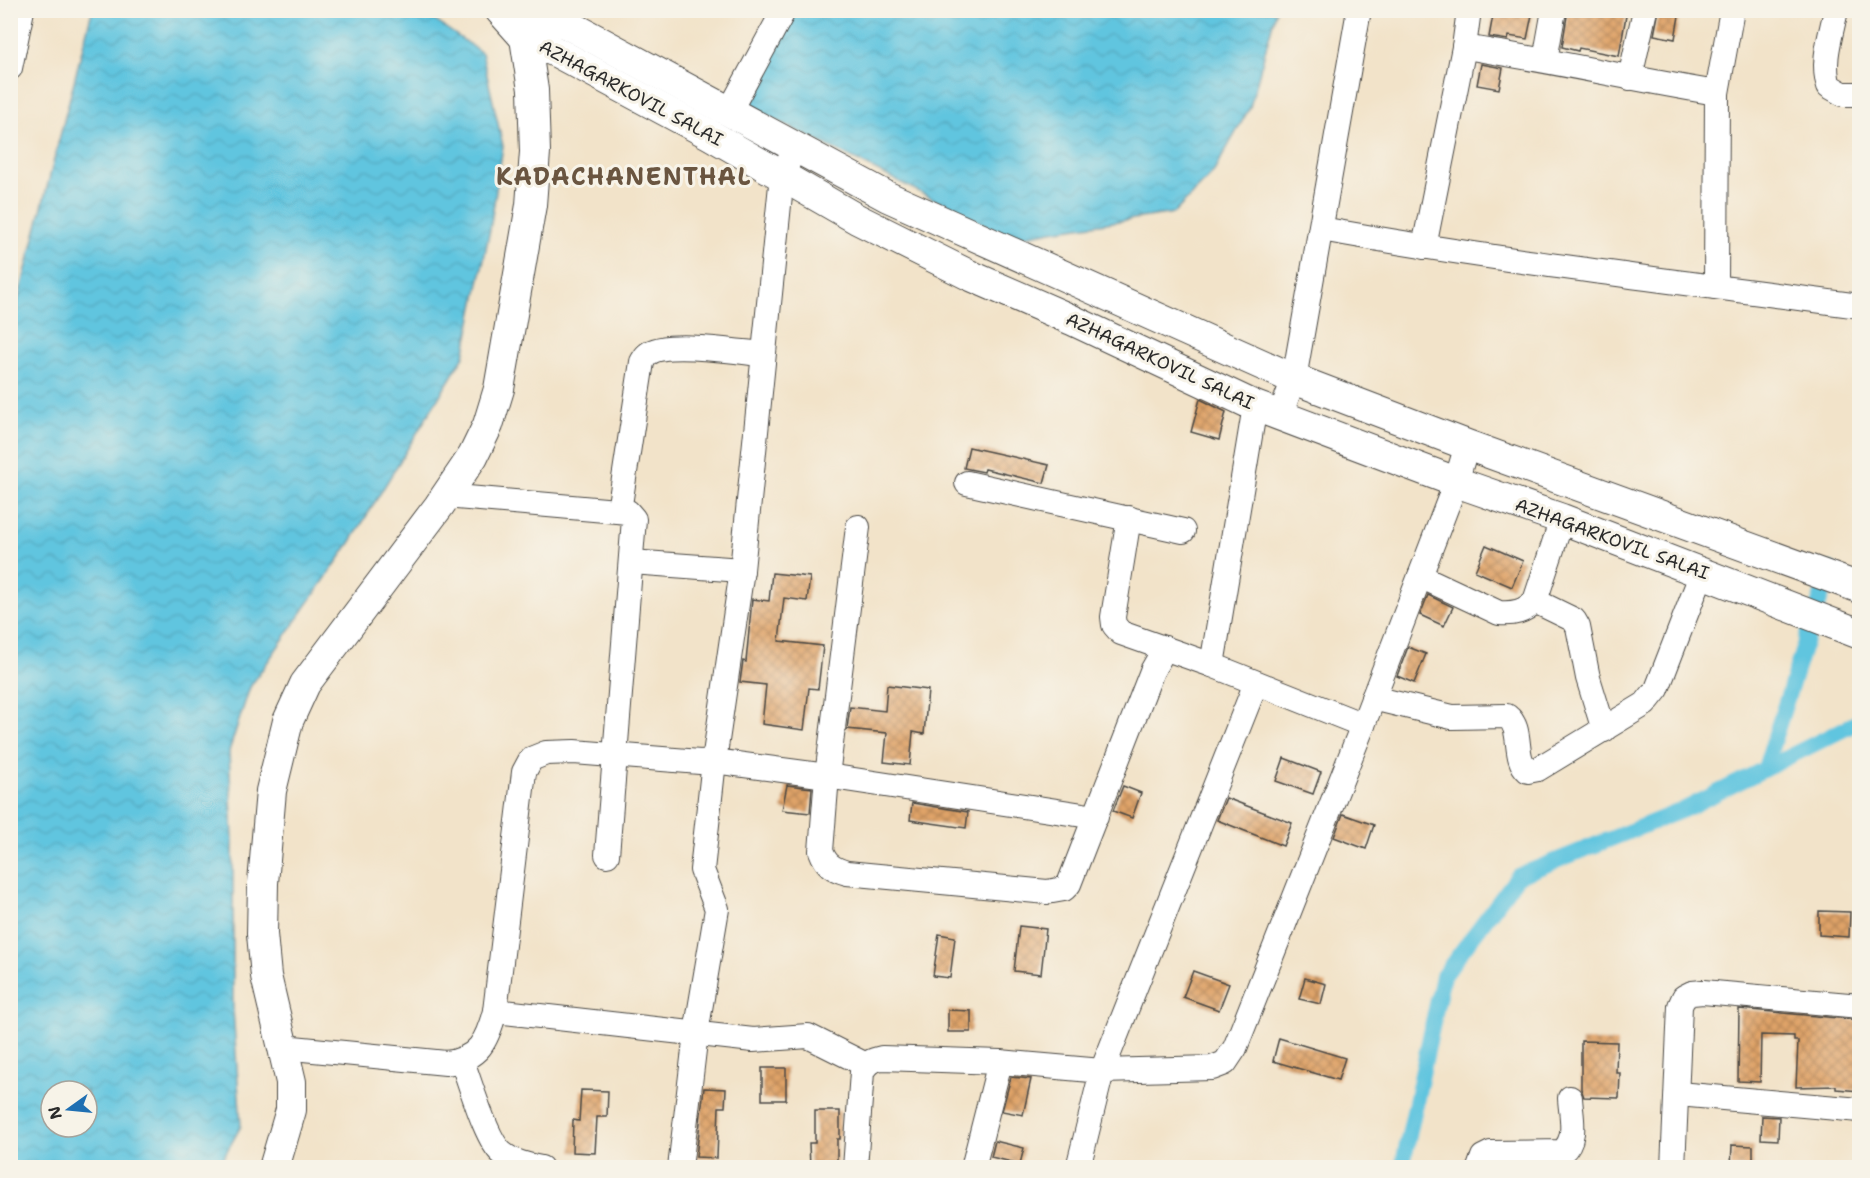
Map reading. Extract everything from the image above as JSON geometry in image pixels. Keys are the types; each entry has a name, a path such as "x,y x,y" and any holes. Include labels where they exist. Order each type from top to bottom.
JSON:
{"main road":[{"name":"AZHAGARKOVIL SALAI","path":"500,10 526,21 567,24 888,197 1294,379 1839,581"},
{"name":"AZHAGARKOVIL SALAI","path":"526,21 558,53 782,175 857,219 969,275 1268,410 1456,482 1562,519 1860,634"},
{"path":"274,1167 291,1110 291,1082 266,976 262,934 263,883 271,791 288,721 305,684 446,496 473,456 488,425 499,389 531,205 535,152 533,90 526,21"}],"street":[{"path":"10,68 22,10"},
{"path":"730,110 784,10"},
{"path":"1212,665 1268,410 1294,379 1359,10"},
{"path":"1424,248 1464,47 1469,10"},
{"path":"1545,60 1554,10"},
{"path":"1629,78 1645,10"},
{"path":"1716,287 1717,93 1732,10"},
{"path":"1836,10 1825,64 1826,76 1829,86 1843,94 1860,94"},
{"path":"1464,47 1717,93"},
{"path":"680,1167 696,1033 717,909 702,870 714,762 742,570 762,354 782,175 796,147"},
{"path":"1321,229 1424,248 1860,306"},
{"path":"619,511 642,362 648,354 659,349 681,347 762,354"},
{"path":"855,1167 862,1071 872,1060 882,1058 1000,1062 1102,1071 1212,1068 1225,1063 1235,1048 1363,725 1456,482 1467,445"},
{"path":"967,483 1183,531"},
{"path":"446,496 628,512 634,519 607,855"},
{"path":"1129,518 1113,617 1114,625 1121,633 1212,665 1363,725"},
{"path":"1420,576 1498,613 1511,614 1526,610 1535,601 1562,519"},
{"path":"858,527 827,776 821,851 824,859 833,868 847,873 1055,892 1064,889 1069,884 1152,671 1165,648"},
{"path":"631,562 742,570"},
{"path":"1373,698 1452,717 1507,716 1515,726 1524,768 1528,771 1538,769 1645,704 1657,688 1702,573"},
{"path":"1535,601 1574,620 1578,627 1588,678 1604,730"},
{"path":"1078,1167 1102,1071 1256,683"},
{"path":"283,1047 446,1063 462,1061 480,1048 489,1033 495,1011 524,772 531,759 546,753 574,752 714,762 827,776 1096,817"},
{"path":"1673,1167 1678,1094 1680,1006 1684,997 1692,993 1704,992 1859,1006 1860,994"},
{"path":"495,1011 753,1040 808,1036 866,1065"},
{"path":"462,1061 488,1132 500,1152 522,1164 541,1167"},
{"path":"973,1167 1000,1062"},
{"path":"1678,1094 1860,1110"},
{"path":"1479,1167 1483,1157 1491,1153 1562,1152 1572,1137 1570,1098"}],"water":[{"path":"92,11 421,11 482,53 503,146 490,229 464,356 350,543 250,687 229,751 233,841 233,1009 241,1126 218,1167 11,1167 11,328"},
{"path":"794,11 1276,11 1250,107 1213,173 1174,213 1051,231 1013,239 748,106"}],"building":[{"path":"1494,10 1533,10 1527,39 1509,36 1508,40 1489,37"},
{"path":"1568,10 1627,10 1619,56 1562,47"},
{"path":"1659,10 1680,10 1675,39 1654,35"},
{"path":"1481,64 1503,68 1499,89 1477,85"},
{"path":"1200,399 1226,412 1219,440 1191,432"},
{"path":"969,447 1049,465 1044,483 985,469 984,472 964,468"},
{"path":"1486,545 1523,561 1512,587 1475,571"},
{"path":"772,573 810,577 807,601 784,598 779,641 823,646 818,689 809,688 804,730 762,724 766,685 740,682 743,661 746,662 752,599 769,601"},
{"path":"1428,595 1453,607 1444,626 1420,615"},
{"path":"1408,647 1426,654 1414,683 1397,676"},
{"path":"887,685 928,690 924,734 913,732 910,765 884,762 887,733 847,729 850,707 885,711"},
{"path":"1284,758 1321,772 1313,794 1276,781"},
{"path":"787,785 812,788 810,813 782,810"},
{"path":"1123,786 1141,793 1132,818 1113,811"},
{"path":"1226,798 1292,823 1283,846 1217,820"},
{"path":"912,803 968,812 966,828 910,820"},
{"path":"1343,814 1374,825 1366,849 1334,837"},
{"path":"1819,911 1850,912 1849,937 1819,935"},
{"path":"1019,926 1046,929 1041,974 1014,971"},
{"path":"939,934 955,937 950,978 933,976"},
{"path":"1193,971 1229,984 1219,1010 1183,997"},
{"path":"1305,978 1326,984 1321,1004 1299,999"},
{"path":"1739,1009 1860,1020 1860,1091 1836,1089 1836,1086 1796,1087 1798,1041 1794,1041 1794,1036 1761,1035 1760,1082 1738,1081"},
{"path":"948,1010 971,1011 971,1032 948,1032"},
{"path":"1279,1038 1345,1058 1338,1080 1273,1061"},
{"path":"1581,1041 1617,1042 1616,1073 1620,1073 1619,1098 1584,1097 1581,1089"},
{"path":"762,1068 786,1068 786,1100 762,1100"},
{"path":"1011,1077 1031,1079 1023,1115 1002,1111"},
{"path":"704,1088 726,1089 725,1107 719,1107 717,1158 696,1157"},
{"path":"581,1090 608,1091 607,1117 597,1117 595,1153 572,1152 573,1120 579,1121"},
{"path":"815,1111 840,1111 837,1167 810,1167 809,1143 815,1143"},
{"path":"1762,1116 1779,1117 1778,1140 1761,1139"},
{"path":"995,1141 1024,1148 1020,1164 991,1157"},
{"path":"1732,1145 1753,1146 1753,1167 1731,1167"}],"waterway":[{"path":"1765,768 1807,636 1831,570"},
{"path":"1402,1168 1443,976 1518,876 1683,810 1860,721"}],"district":[{"name":"KADACHANENTHAL","path":"624,177"}]}
